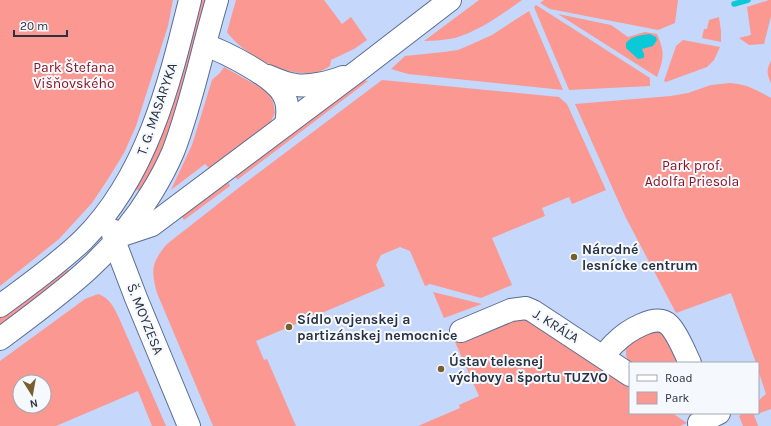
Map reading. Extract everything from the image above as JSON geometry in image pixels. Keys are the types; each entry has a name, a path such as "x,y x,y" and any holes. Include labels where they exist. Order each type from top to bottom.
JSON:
{"street":[{"name":"T. G. MASARYKA","path":"0,306 61,260 84,238 108,210 135,167 153,127 182,35 190,0"},
{"name":"T. G. MASARYKA","path":"0,339 66,290 93,266 119,239 140,212 163,173 184,120 217,0"},
{"name":"T. G. MASARYKA","path":"119,239 152,225 450,0"},
{"name":"T. G. MASARYKA","path":"205,45 230,55 275,83 284,94 288,105 286,124"},
{"name":"T. G. MASARYKA","path":"256,71 280,81 297,85 334,80 359,70"},
{"name":"Š. MOYZESA","path":"108,210 119,239 136,298 189,426"},
{"name":"J. KRÁĽA","path":"461,331 511,310 526,308 604,356 629,373"},
{"path":"604,356 627,332 646,323 657,321 667,323 673,330 689,362"}],"green space":[{"name":"Park Štefana Višňovského","path":"0,0 173,0 168,26 136,126 124,153 92,203 59,239 0,286"},
{"path":"201,0 208,0 198,41 163,149 141,191 139,191 136,189 191,39"},
{"path":"236,0 324,0 342,24 351,17 367,40 354,49 331,60 330,66 318,72 304,73 289,71 274,66 246,51 235,42 227,32"},
{"path":"479,0 522,0 490,22 464,35 436,41 424,41"},
{"path":"544,0 678,0 675,23 658,30 550,9 540,3"},
{"path":"771,0 771,16 764,44 749,45 739,38 751,35 747,7"},
{"path":"536,5 650,78 650,86 569,90 534,7"},
{"path":"529,11 563,90 408,74 391,69 405,56 458,50 492,35"},
{"path":"558,14 611,25 628,37 645,32 657,34 663,56 657,77"},
{"path":"719,17 721,42 702,38 704,29 707,29 709,20"},
{"path":"683,40 720,47 714,60 707,67 666,82 664,81 676,46"},
{"path":"771,61 771,83 768,67"},
{"path":"224,67 265,90 273,101 275,113 270,123 211,167 209,168 205,164 171,190 192,145 212,80"},
{"path":"363,80 368,81 237,180 235,174"},
{"path":"382,80 559,97 567,104 606,190 572,204 569,197 542,208 545,216 492,238 512,285 481,298 430,284 425,286 410,251 400,247 381,255 376,265 385,286 256,341 264,360 267,359 296,426 213,426 157,293 153,272 155,262 167,244 241,186"},
{"name":"Park prof. Adolfa Priesola","path":"730,83 741,85 761,92 771,98 771,409 759,413 759,400 766,394 759,373 759,362 756,362 731,293 676,313 625,216 575,104 671,96 688,93 711,85"},
{"path":"227,180 230,186 184,220 181,215"},
{"path":"66,269 69,271 68,275 0,325 0,318"},
{"path":"433,292 482,304 444,318"},
{"path":"98,294 109,301 119,318 166,426 152,426 138,391 56,426 0,426 0,361 85,299"},
{"path":"522,315 629,383 629,414 674,414 687,423 680,426 418,426 460,408 459,405 479,396 455,342 485,328"},
{"path":"643,332 661,332 682,362 629,363 626,355 626,346"},
{"name":"Park prof. Adolfa Priesola","path":"742,414 757,414 754,415 758,426 743,426 739,416"}],"shaded area":[{"path":"650,34 656,37 657,40 653,46 642,49 644,58 638,59 626,48 626,43 631,39 637,36"}],"waterway":[{"path":"734,4 748,0"}],"place":[{"name":"Národné lesnícke centrum","path":"574,257"},
{"name":"Sídlo vojenskej a partizánskej nemocnice","path":"289,327"},
{"name":"Ústav telesnej výchovy a športu TUZVO","path":"441,369"}]}
